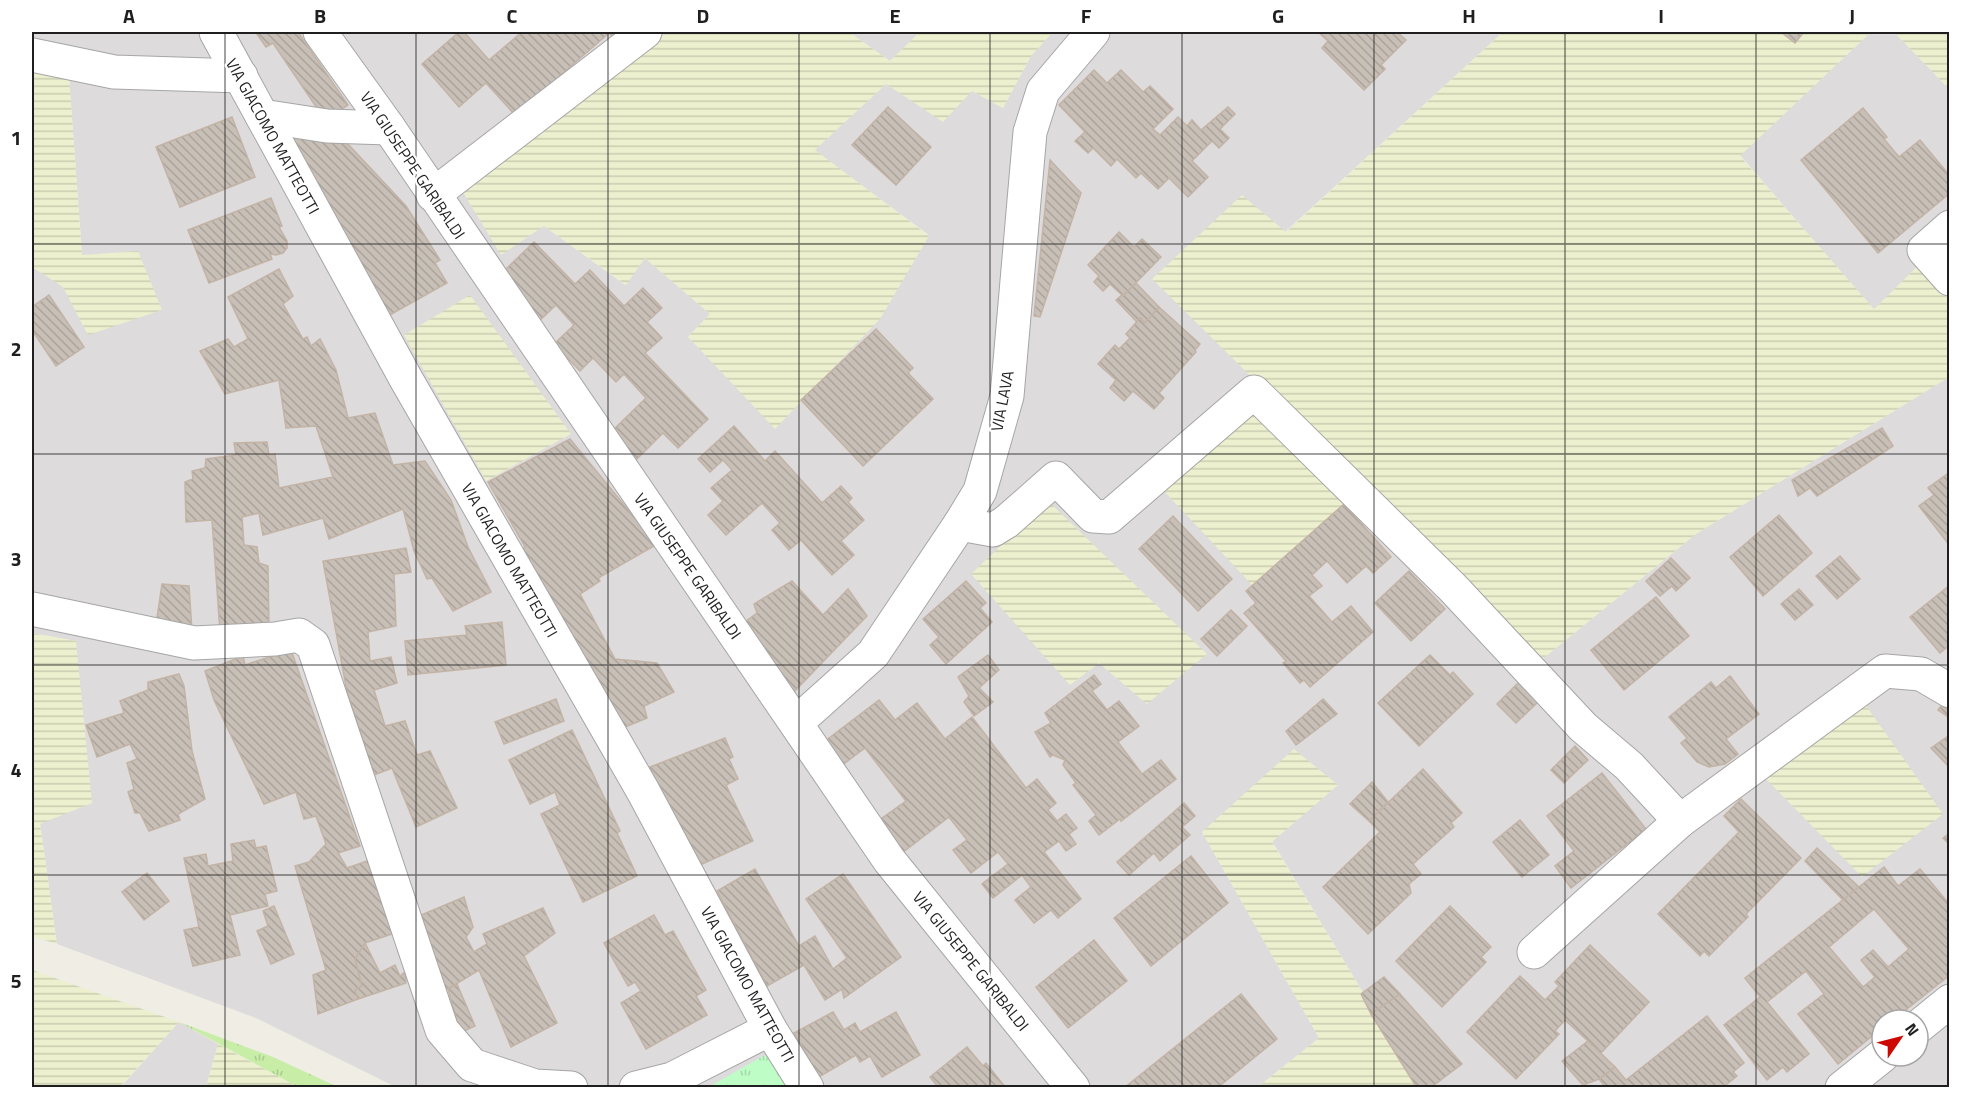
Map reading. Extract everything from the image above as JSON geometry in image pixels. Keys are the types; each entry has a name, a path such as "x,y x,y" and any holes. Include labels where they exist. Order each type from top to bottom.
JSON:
{"street":[{"name":"VIA GIACOMO MATTEOTTI","path":"216,32 406,379 643,791 770,1029 807,1088"},
{"name":"VIA GIUSEPPE GARIBALDI","path":"320,32 389,128 889,860 1073,1088"},
{"path":"433,195 645,32"},
{"name":"VIA LAVA","path":"796,723 873,654 980,491 1006,396 1030,132 1043,92 1093,32"},
{"path":"32,55 114,72 241,76"},
{"path":"262,116 327,126 389,128"},
{"path":"1950,227 1924,250 1950,279"},
{"path":"960,524 993,530 1006,522 1056,478 1093,516 1109,517 1254,392 1453,588 1583,727 1629,766 1680,821"},
{"path":"32,609 194,643 275,639 299,635 313,645 442,1030 472,1065 535,1086 572,1088"},
{"path":"1534,952 1680,821 1885,671 1920,674 1950,691"},
{"path":"1930,1017 1950,1001"},
{"path":"636,1088 672,1078 770,1029"},
{"path":"1842,1088 1870,1066"}],"shaded area":[{"path":"32,32 668,32 461,190 544,226 625,285 645,258 710,314 688,337 929,235 814,150 886,84 972,91 1003,108 1031,56 1053,32 1503,32 1285,232 1540,661 1696,534 1949,377 1949,1087 1420,1087 1272,841 1338,785 1202,832 1319,1038 1258,1087 396,1087 256,1018 57,944 40,823 76,641 32,633 32,267 63,286 88,335 69,77 32,71","holes":["1048,501 1147,704 1099,663 1071,684"]},
{"path":"849,32 920,32 890,61"},
{"path":"1871,32 1894,32 1949,89 1949,300 1918,266 1874,310 1740,155"},
{"path":"179,1022 218,1044 206,1087 120,1088"}],"green space":[{"path":"668,32 849,32 890,61 920,32 1053,32 1031,56 1003,108 972,91 943,122 886,84 815,150 929,236 880,319 775,429 688,337 710,314 645,258 626,285 544,226 501,255 461,189"},
{"path":"1503,32 1871,32 1740,156 1874,309 1918,266 1949,300 1949,377 1696,534 1540,661 1152,279 1242,195 1286,232"},
{"path":"1894,32 1949,32 1949,89"},
{"path":"32,71 69,76 82,255 138,251 162,310 88,335 63,287 32,267"},
{"path":"470,295 571,434 486,481 404,335"},
{"path":"1255,410 1347,501 1252,585 1163,490"},
{"path":"1048,501 1207,654 1147,704 1099,663 1070,685 971,574"},
{"path":"32,633 76,641 92,803 40,824 57,944 32,936"},
{"path":"1864,703 1943,814 1862,877 1764,777"},
{"path":"1294,749 1338,785 1272,842 1420,1087 1258,1087 1319,1038 1202,832"},
{"path":"32,970 179,1022 120,1087 32,1087"},
{"path":"179,1022 273,1057 338,1087 298,1087"},
{"path":"218,1044 298,1087 206,1088"},
{"path":"765,1055 789,1087 707,1088"}],"building":[{"path":"298,32 348,105 325,120 273,43 266,47 257,34"},
{"path":"459,32 464,32 489,60 522,32 617,32 612,36 609,33 515,115 486,83 459,107 422,64"},
{"path":"1318,32 1397,32 1406,40 1381,65 1385,69 1364,90 1322,48 1328,41"},
{"path":"1781,32 1804,32 1795,43"},
{"path":"1094,70 1107,83 1121,70 1143,92 1150,86 1173,109 1153,129 1160,135 1178,117 1187,126 1192,120 1201,130 1228,107 1235,114 1220,129 1229,138 1219,148 1212,141 1192,161 1208,177 1188,197 1169,178 1158,189 1141,173 1136,178 1117,159 1111,166 1093,148 1088,153 1075,141 1085,132 1059,105"},
{"path":"888,107 931,147 896,185 852,145"},
{"path":"1863,108 1887,137 1884,139 1899,157 1920,140 1950,176 1950,193 1878,253 1801,160"},
{"path":"232,117 255,177 180,207 156,147"},
{"path":"288,137 346,142 406,206 440,260 435,263 447,283 388,316"},
{"path":"1050,160 1081,193 1040,317 1034,316"},
{"path":"271,198 282,226 279,227 287,241 287,248 283,253 270,254 272,259 209,283 188,230"},
{"path":"1119,232 1134,247 1142,239 1161,257 1123,296 1110,284 1103,291 1094,282 1099,276 1088,265"},
{"path":"534,242 575,284 590,270 624,306 643,288 662,308 647,322 662,338 645,353 708,419 678,448 663,433 636,460 610,433 646,398 624,374 616,382 593,358 580,371 554,344 574,325 556,305 538,322 504,271"},
{"path":"279,269 293,296 283,304 303,339 307,337 311,346 320,339 336,370 348,418 375,413 393,465 425,461 451,500 468,547 491,592 453,611 432,578 427,579 414,551 403,509 329,539 323,518 263,535 259,513 242,517 244,545 257,547 259,563 268,566 269,629 220,631 212,520 186,522 185,482 193,479 192,471 205,468 206,459 236,455 234,443 267,442 269,455 275,454 279,488 333,477 316,426 286,428 279,380 225,394 200,351 228,339 234,347 248,339 228,297"},
{"path":"1136,283 1159,307 1145,323 1140,318 1137,322 1116,300"},
{"path":"49,295 84,347 56,366 32,330 32,307"},
{"path":"1159,307 1200,344 1196,352 1159,393 1164,398 1154,409 1133,391 1124,401 1110,388 1116,380 1098,364 1115,345 1119,349 1130,338 1126,334 1140,318 1145,323"},
{"path":"876,329 913,368 908,373 933,399 863,466 801,400"},
{"path":"734,426 765,461 775,451 822,503 841,486 852,498 848,502 864,520 841,541 854,555 832,575 801,540 789,550 772,530 780,523 762,503 726,535 708,515 723,501 711,488 732,470 723,460 710,472 698,459"},
{"path":"1882,428 1893,446 1817,496 1810,488 1798,496 1792,480"},
{"path":"570,439 648,534 654,546 598,578 600,581 580,594 615,659 657,663 674,692 644,706 647,718 625,727 518,552 525,547 488,482"},
{"path":"1950,472 1950,546 1919,506 1934,495 1928,488"},
{"path":"1344,504 1391,557 1373,573 1366,566 1347,583 1327,561 1312,575 1322,586 1309,596 1332,622 1351,606 1373,632 1310,687 1304,680 1300,683 1283,663 1286,661 1244,613 1256,603 1246,591"},
{"path":"1779,515 1812,553 1763,596 1730,557"},
{"path":"1173,516 1232,579 1198,611 1139,549"},
{"path":"406,548 411,572 394,574 396,626 368,632 370,661 391,657 397,683 374,690 385,726 405,721 417,755 430,751 457,808 416,827 392,768 374,775 347,692 323,561"},
{"path":"1840,556 1860,579 1837,599 1816,576"},
{"path":"1671,558 1690,578 1676,591 1672,586 1660,596 1646,581"},
{"path":"1409,571 1445,609 1411,641 1375,603"},
{"path":"792,581 823,615 848,589 867,616 789,697 741,625 757,613 754,604"},
{"path":"966,581 986,603 980,608 992,622 946,664 930,645 939,637 923,619"},
{"path":"162,584 189,586 192,631 156,625"},
{"path":"1950,585 1950,645 1940,653 1910,617"},
{"path":"1799,589 1813,605 1795,620 1781,604"},
{"path":"1656,597 1689,636 1624,690 1591,650"},
{"path":"1231,610 1247,626 1217,656 1201,639"},
{"path":"502,622 506,665 408,675 405,641 467,635 465,626"},
{"path":"291,650 360,846 338,853 347,868 370,860 395,933 365,943 355,959 362,986 355,990 358,999 318,1014 313,975 326,970 295,866 309,862 326,844 316,816 304,819 296,792 264,804 214,700 205,671 243,656 245,665"},
{"path":"988,655 999,670 979,688 993,702 974,716 964,702 969,696 958,677"},
{"path":"1430,655 1450,675 1453,672 1473,694 1419,746 1378,703"},
{"path":"179,674 184,686 192,751 205,799 178,814 180,820 149,831 140,813 135,813 128,792 134,789 127,763 137,759 130,744 97,757 86,725 124,713 120,701 148,690 148,682"},
{"path":"1094,675 1101,684 1092,691 1107,710 1119,701 1139,726 1118,742 1142,774 1161,760 1176,779 1099,835 1089,821 1096,815 1073,785 1076,783 1063,765 1065,760 1053,755 1050,757 1035,732 1051,723 1045,713"},
{"path":"1730,676 1759,714 1726,739 1738,754 1725,764 1709,767 1697,762 1681,743 1687,738 1669,717 1711,682 1716,688"},
{"path":"1519,682 1538,702 1516,723 1497,704"},
{"path":"556,699 564,721 504,744 495,722"},
{"path":"1323,699 1337,714 1296,745 1286,731"},
{"path":"879,700 895,720 917,703 945,739 972,717 1026,788 1037,779 1056,803 1048,810 1057,821 1066,814 1077,828 1069,834 1076,844 1066,851 1059,841 1044,852 1081,899 1058,918 1051,910 1034,923 1015,900 1031,887 1022,875 993,898 982,884 1008,864 998,852 971,873 953,850 967,840 949,817 902,853 878,821 906,801 865,748 841,766 824,742"},
{"path":"1941,706 1950,710 1950,718 1938,710"},
{"path":"572,730 620,831 617,833 637,876 583,902 541,814 560,805 555,792 530,804 509,760"},
{"path":"1947,737 1950,739 1950,768 1931,748"},
{"path":"725,738 733,757 729,759 738,779 726,785 753,841 689,870 637,772"},
{"path":"1575,746 1588,760 1564,783 1551,770"},
{"path":"1423,769 1462,813 1451,823 1454,827 1413,864 1421,874 1409,884 1411,893 1368,934 1323,887 1380,832 1369,821"},
{"path":"1602,773 1646,829 1571,888 1555,866 1574,851 1547,816"},
{"path":"1372,782 1388,802 1369,821 1350,804"},
{"path":"1741,799 1801,858 1709,956 1704,951 1700,956 1658,914 1739,832 1724,816"},
{"path":"1184,803 1195,816 1182,827 1190,835 1160,861 1154,853 1129,875 1117,862"},
{"path":"1520,820 1549,855 1522,877 1493,842"},
{"path":"1950,833 1950,845 1943,838"},
{"path":"254,840 256,848 266,846 277,891 265,894 268,906 230,915 240,955 193,966 184,930 199,927 184,858 206,854 208,866 233,861 231,844"},
{"path":"1817,848 1859,887 1843,900 1805,861"},
{"path":"1191,856 1228,903 1151,966 1114,918"},
{"path":"1884,867 1898,886 1920,869 1950,905 1950,975 1908,1008 1870,1008 1870,1038 1838,1064 1798,1014 1824,994 1806,971 1767,1002 1809,1054 1787,1072 1783,1067 1767,1080 1724,1025 1760,997 1745,978","holes":["1874,909 1909,949 1888,967 1873,950 1861,960 1875,977 1863,987 1829,947"]},
{"path":"755,869 799,946 815,936 833,969 847,958 806,899 843,874 901,957 844,998 842,989 825,1000 804,965 767,986 717,891"},
{"path":"147,873 169,901 144,920 122,892"},
{"path":"464,897 473,927 466,937 474,952 487,944 483,934 543,908 555,933 524,956 557,1023 511,1047 479,970 448,989 441,986 412,919"},
{"path":"274,906 294,954 271,964 257,931 268,926 263,911"},
{"path":"1450,906 1491,947 1481,957 1486,962 1442,1007 1396,961"},
{"path":"654,915 665,935 673,931 706,990 696,996 707,1015 646,1049 621,1003 641,991 635,982 628,986 604,943"},
{"path":"1094,940 1127,981 1068,1028 1036,987"},
{"path":"365,943 380,973 395,965 400,976 405,972 406,983 358,999 355,990 362,986 355,959"},
{"path":"1590,945 1649,1002 1601,1053 1565,1020 1555,1031 1559,1034 1516,1079 1467,1032 1520,976 1545,1000 1559,986 1555,982"},
{"path":"1384,977 1400,994 1371,1014 1361,994"},
{"path":"457,984 475,1026 460,1033 448,989"},
{"path":"1241,994 1277,1039 1217,1088 1124,1088"},
{"path":"1400,994 1462,1064 1430,1088 1417,1088 1371,1014"},
{"path":"833,1012 844,1030 855,1023 860,1032 896,1012 920,1055 882,1077 870,1056 860,1062 856,1055 819,1077 794,1033"},
{"path":"1707,1016 1744,1063 1733,1072 1737,1076 1722,1088 1606,1088 1599,1079 1615,1067 1626,1080"},
{"path":"1588,1041 1615,1067 1599,1079 1583,1085 1562,1061"},
{"path":"967,1047 983,1066 986,1063 1006,1088 939,1088 930,1077"}]}
